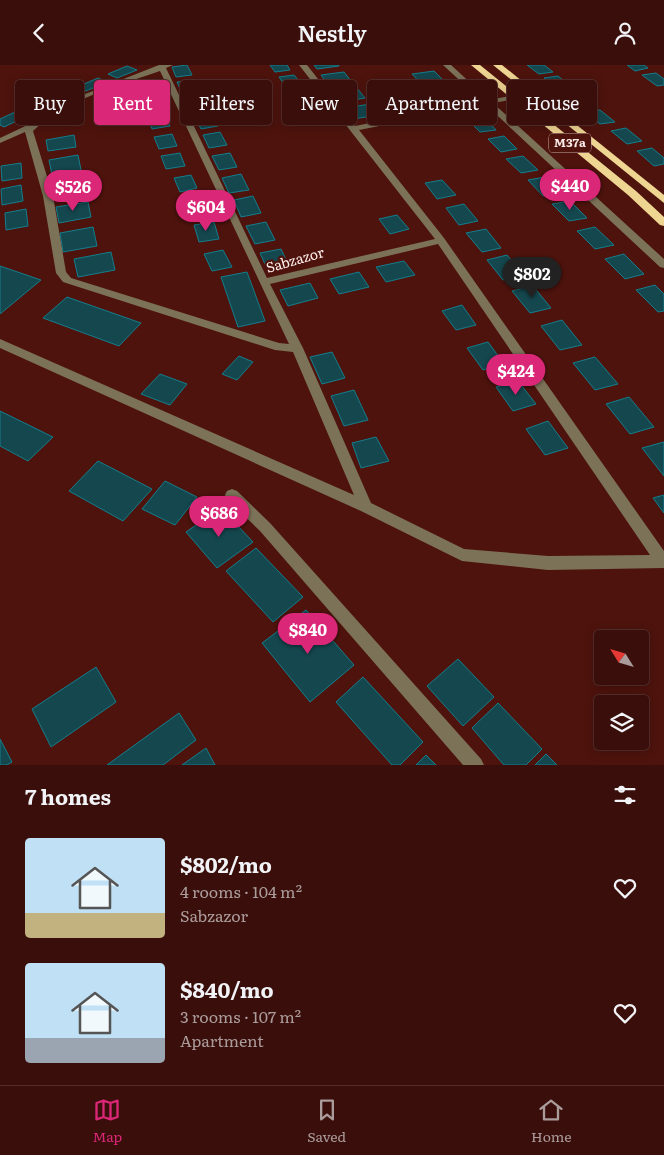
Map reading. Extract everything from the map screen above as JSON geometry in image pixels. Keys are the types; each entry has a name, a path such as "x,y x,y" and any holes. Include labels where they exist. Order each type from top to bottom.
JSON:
{"highway":[{"name":"M37a","path":"475,65 507,91"},
{"name":"M37a","path":"497,65 664,200"},
{"name":"M37a","path":"548,125 632,193 664,223"}],"street":[{"path":"303,65 440,240 663,561"},
{"path":"448,65 465,80"},
{"path":"84,98 166,66 264,281"},
{"path":"497,109 664,265"},
{"path":"0,141 32,125"},
{"path":"33,125 29,131 48,196 61,273 67,279 279,347 297,348"},
{"path":"353,129 373,125"},
{"name":"Sabzazor","path":"366,507 297,348 264,281 440,240"},
{"path":"0,343 366,507 462,555 548,563 663,561"},
{"path":"232,495 266,527 474,765"}],"building":[{"path":"187,65 192,75 176,77 172,67"},
{"path":"270,65 287,65 290,70 275,72"},
{"path":"314,65 339,65 339,66 317,69"},
{"path":"527,65 544,65 553,72 539,74"},
{"path":"627,65 644,65 648,68 635,71"},
{"path":"127,66 137,70 117,78 108,74"},
{"path":"434,71 443,80 417,80 412,74"},
{"path":"344,72 350,80 324,80 321,75"},
{"path":"656,73 664,79 664,85 657,86 642,75"},
{"path":"294,75 298,80 282,81 279,77"},
{"path":"558,76 563,80 546,80 544,78"},
{"path":"98,78 102,80 94,80 94,88 86,91 84,90 84,84"},
{"path":"357,88 365,98 357,99"},
{"path":"367,105 367,117 357,118 357,106"},
{"path":"597,110 600,110 615,122 600,124 597,122"},
{"path":"15,112 15,122 4,127 0,125 0,119"},
{"path":"151,125 170,126 152,129"},
{"path":"199,125 218,126 201,129"},
{"path":"473,125 491,125 496,130 480,132"},
{"path":"626,128 642,141 627,144 611,131"},
{"path":"220,132 227,145 209,148 203,135"},
{"path":"172,134 177,146 159,149 154,137"},
{"path":"74,135 76,147 48,151 46,140"},
{"path":"504,136 517,149 501,152 488,139"},
{"path":"652,148 664,158 664,164 654,166 637,151"},
{"path":"180,153 185,166 166,169 161,156"},
{"path":"230,153 237,167 219,170 212,156"},
{"path":"78,155 81,170 52,175 49,160"},
{"path":"523,156 538,170 521,173 506,159"},
{"path":"21,163 22,178 2,181 1,166"},
{"path":"241,174 249,190 229,193 222,178"},
{"path":"191,175 197,188 180,192 174,178"},
{"path":"545,177 561,192 543,196 528,180"},
{"path":"83,178 86,192 56,197 54,183"},
{"path":"442,180 456,195 437,199 425,183"},
{"path":"21,185 23,201 2,205 1,189"},
{"path":"253,196 261,213 241,217 234,200"},
{"path":"201,197 207,212 189,215 183,201"},
{"path":"570,201 587,218 569,221 552,204"},
{"path":"88,202 91,217 59,223 56,207"},
{"path":"464,204 478,221 459,225 446,208"},
{"path":"26,209 28,226 6,230 5,213"},
{"path":"397,215 409,229 390,234 379,219"},
{"path":"214,222 219,239 199,242 194,225"},
{"path":"266,222 275,240 255,244 246,226"},
{"path":"93,227 97,246 63,252 60,233"},
{"path":"595,227 614,245 595,249 577,231"},
{"path":"486,229 501,248 482,252 466,233"},
{"path":"281,249 290,268 269,273 260,253"},
{"path":"223,250 232,267 212,271 204,254"},
{"path":"111,252 115,270 78,277 74,259"},
{"path":"624,254 644,274 625,279 605,259"},
{"path":"507,255 523,275 503,280 487,260"},
{"path":"404,261 415,275 386,282 376,267"},
{"path":"0,266 41,280 0,314"},
{"path":"247,272 265,321 238,327 221,277"},
{"path":"359,272 369,287 339,294 330,279"},
{"path":"310,283 318,298 288,306 280,290"},
{"path":"655,285 664,294 664,311 658,312 636,290"},
{"path":"533,286 551,308 530,313 512,291"},
{"path":"67,297 141,323 119,346 43,318"},
{"path":"462,305 476,325 456,330 442,311"},
{"path":"562,320 582,345 560,350 541,326"},
{"path":"488,342 504,364 483,370 467,348"},
{"path":"332,352 345,378 322,384 310,357"},
{"path":"239,356 253,362 237,380 222,374"},
{"path":"595,357 618,384 595,390 573,363"},
{"path":"160,374 187,384 170,405 141,394"},
{"path":"518,381 536,404 513,411 496,387"},
{"path":"354,390 368,420 344,426 331,396"},
{"path":"629,397 654,427 630,434 606,404"},
{"path":"0,411 53,437 28,461 0,446"},
{"path":"548,421 568,448 545,455 526,429"},
{"path":"376,437 389,461 361,468 352,443"},
{"path":"664,442 664,476 642,448"},
{"path":"98,461 152,489 123,521 69,491"},
{"path":"165,481 197,497 175,525 142,509"},
{"path":"664,495 664,513 653,498"},
{"path":"221,508 253,542 217,568 186,532"},
{"path":"256,548 303,597 273,622 226,571"},
{"path":"306,610 354,665 310,702 262,643"},
{"path":"458,659 494,697 463,726 427,686"},
{"path":"96,667 116,702 51,747 32,709"},
{"path":"363,677 423,742 400,765 392,765 336,702"},
{"path":"498,703 542,749 526,765 504,765 472,728"},
{"path":"179,713 196,740 163,765 107,765"},
{"path":"0,739 12,762 7,765 0,765"},
{"path":"206,748 215,765 182,765"},
{"path":"546,754 557,765 535,765"},
{"path":"426,755 436,765 416,765"}]}
